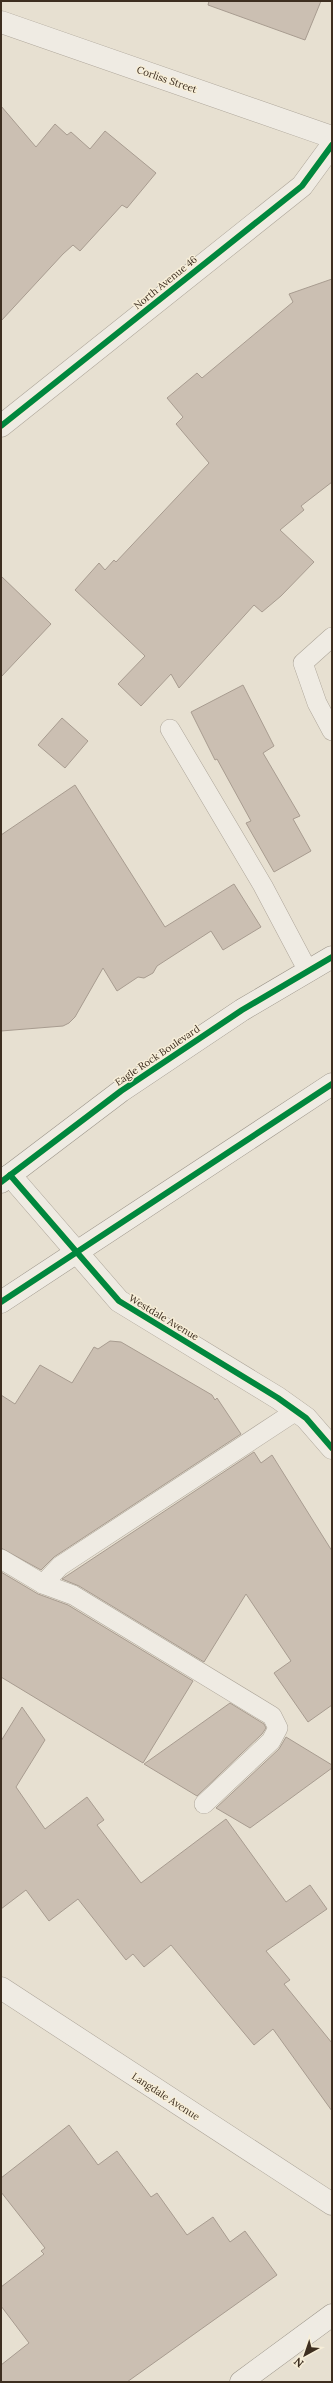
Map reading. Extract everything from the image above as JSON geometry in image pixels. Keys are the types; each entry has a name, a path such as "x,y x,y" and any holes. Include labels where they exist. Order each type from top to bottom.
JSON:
{"street":[{"name":"Corliss Street","path":"1,22 332,137"},
{"name":"North Avenue 46","path":"1,426 302,186 332,145"},
{"name":"Eagle Rock Boulevard","path":"6,1179 122,1091 242,1010 332,957"},
{"path":"1,1302 177,1184 332,1084"},
{"name":"Westdale Avenue","path":"6,1179 119,1301 296,1411 306,1418 332,1448"},
{"name":"Langdale Avenue","path":"1,1988 332,2204"},
{"path":"241,2382 332,2315"}],"lane":[{"path":"332,638 303,663 317,703 332,731"},
{"path":"170,730 263,886 308,971"},
{"path":"43,1584 60,1566 296,1411"},
{"path":"1,1559 43,1584 73,1595 272,1716 278,1728 271,1741 204,1804"}],"building":[{"path":"209,1 321,1 305,40 208,5"},
{"path":"1,106 36,147 55,124 67,135 71,132 90,149 105,131 156,173 127,208 122,205 80,251 73,245 63,254 1,321"},
{"path":"332,279 332,482 301,506 304,510 280,530 314,562 281,596 262,612 254,605 179,688 171,674 141,706 118,684 145,656 75,590 99,563 105,570 114,560 116,562 209,463 176,424 183,417 167,398 197,373 202,378 293,302 289,294"},
{"path":"1,576 51,624 1,677"},
{"path":"243,685 274,746 263,753 300,816 293,819 311,851 274,872 246,823 251,821 217,759 215,760 191,712"},
{"path":"62,718 88,741 65,768 38,745"},
{"path":"75,785 165,927 234,884 261,927 223,950 211,931 157,966 153,973 144,978 138,977 117,991 103,968 75,1017 69,1023 63,1026 1,1031 1,835"},
{"path":"110,1341 121,1342 212,1395 215,1400 217,1398 241,1434 54,1557 41,1570 1,1548 1,1395 15,1404 40,1365 72,1383 94,1347 98,1349"},
{"path":"254,1452 261,1463 272,1455 332,1551 332,1705 308,1722 274,1673 291,1661 246,1594 204,1662 79,1586 62,1579"},
{"path":"1,1572 38,1594 68,1605 193,1681 143,1763 1,1677"},
{"path":"230,1703 264,1724 266,1728 262,1734 197,1796 144,1764"},
{"path":"22,1707 45,1740 16,1787 45,1829 87,1797 104,1820 97,1825 141,1883 226,1819 286,1902 310,1885 327,1909 266,1951 290,1980 284,1984 332,2043 332,2111 273,2029 254,2045 171,1945 144,1967 133,1954 126,1960 78,1899 49,1921 26,1890 1,1909 1,1741"},
{"path":"286,1737 332,1765 332,1768 250,1828 216,1808 279,1749"},
{"path":"69,2125 98,2165 117,2151 151,2197 157,2193 187,2235 213,2217 230,2242 245,2231 277,2275 127,2382 1,2382 1,2365 29,2343 1,2306 1,2287 44,2254 41,2251 45,2248 1,2192 1,2178"}],"cycle path":[{"path":"1,426 302,186 332,145"},
{"path":"1,1182 121,1091 242,1010 332,957"},
{"path":"1,1302 332,1084"},
{"path":"10,1175 119,1301 278,1398 306,1418 332,1448"}]}
